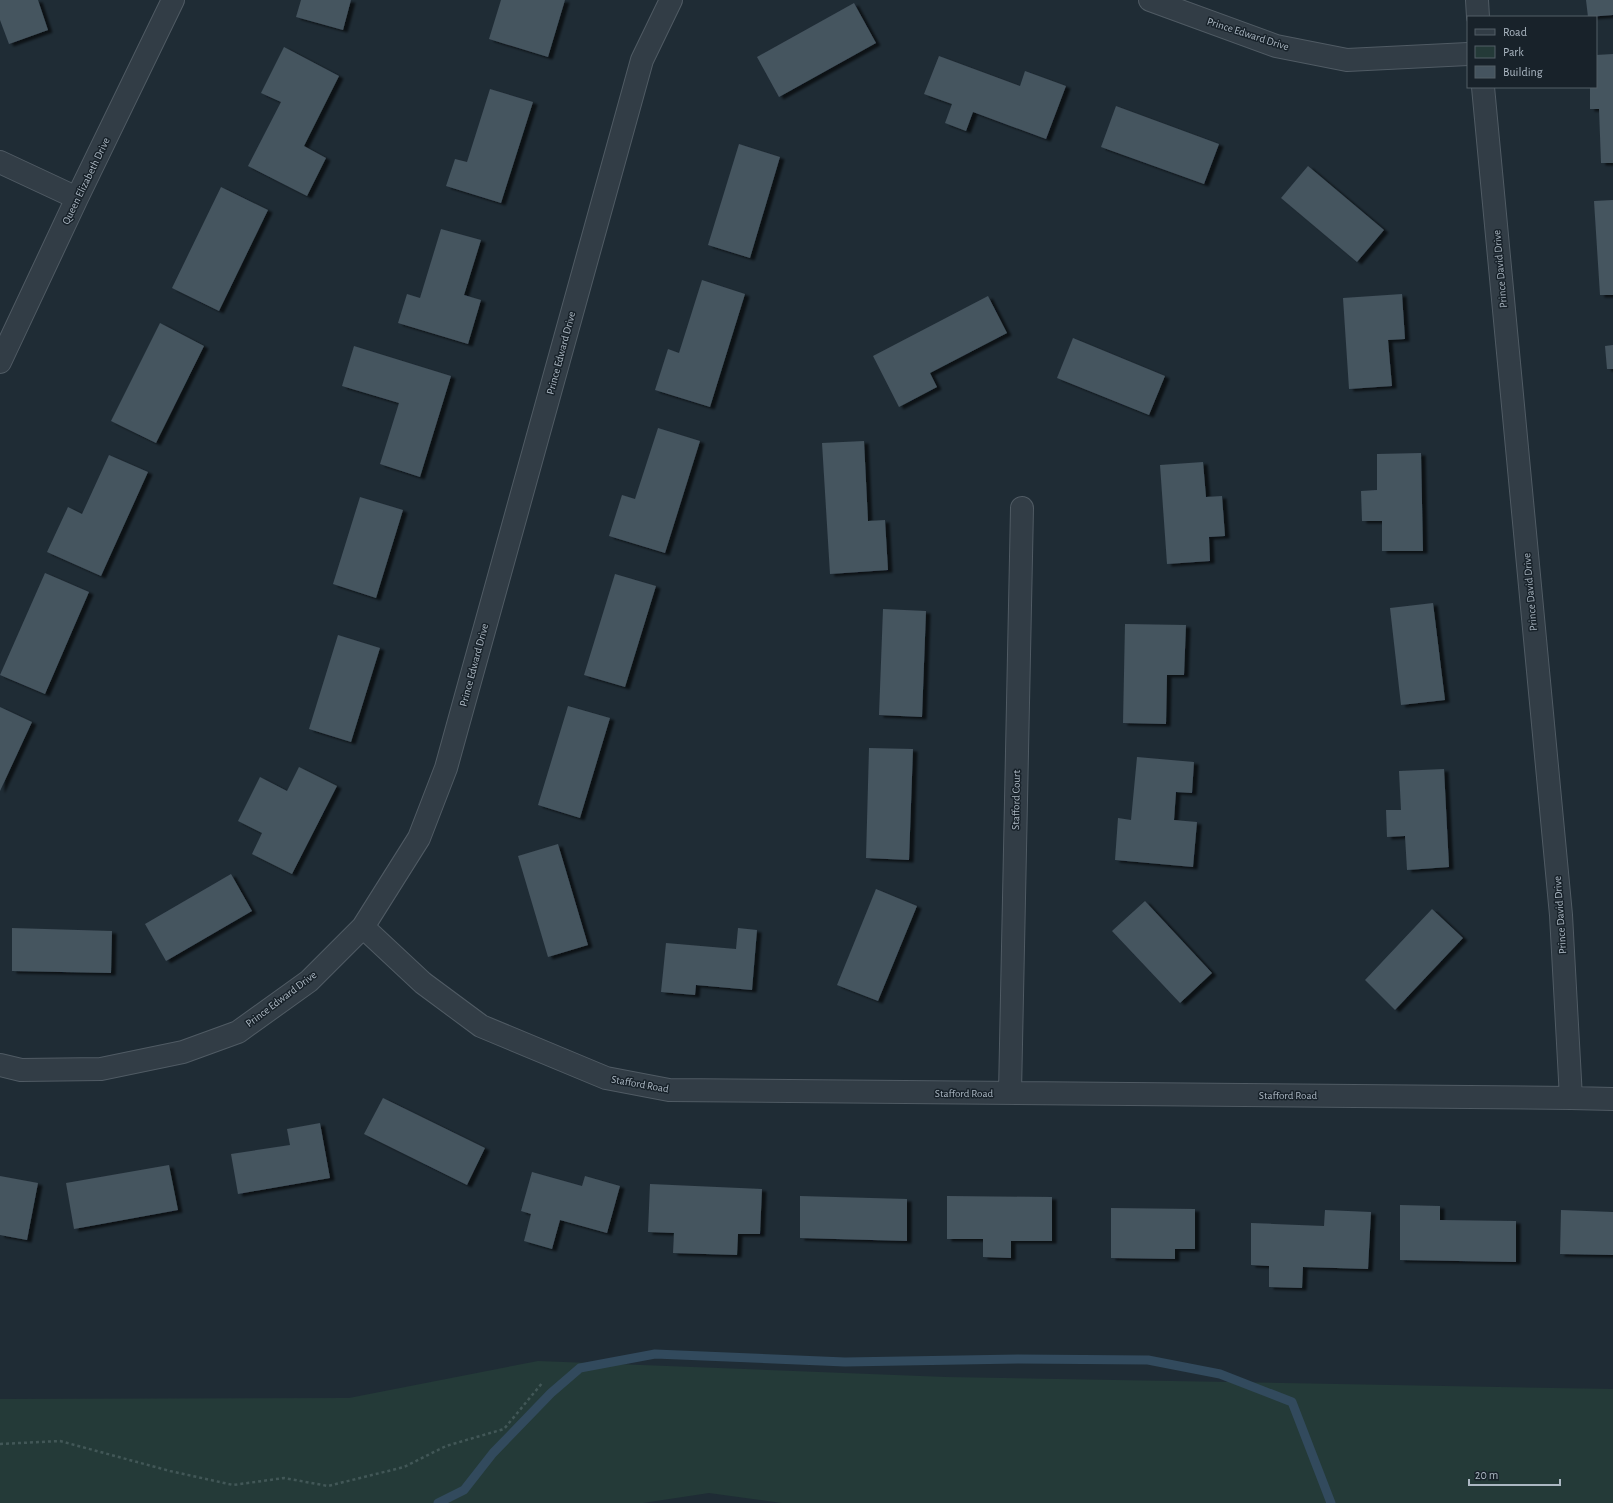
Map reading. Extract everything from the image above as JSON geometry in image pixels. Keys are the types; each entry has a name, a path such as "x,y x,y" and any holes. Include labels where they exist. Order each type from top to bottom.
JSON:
{"street":[{"name":"Queen Elizabeth Drive","path":"0,362 77,198 173,0"},
{"name":"Prince Edward Drive","path":"0,1065 21,1070 101,1069 183,1052 238,1032 309,981 363,926 419,838 446,768 642,60 671,0"},
{"name":"Prince Edward Drive","path":"1150,0 1276,46 1347,60 1467,54"},
{"path":"1477,0 1478,16"},
{"name":"Prince David Drive","path":"1483,88 1561,915 1571,1098"},
{"path":"0,162 77,198"},
{"name":"Stafford Court","path":"1010,1093 1022,508"},
{"name":"Stafford Road","path":"363,926 423,984 481,1026 606,1078 669,1090 1613,1099"}],"path":[{"path":"0,1444 60,1441 170,1471 233,1485 284,1478 328,1486 404,1467 446,1446 504,1429 543,1382"}],"green space":[{"path":"538,1361 946,1377 1613,1389 1613,1503 782,1503 709,1493 643,1503 0,1503 0,1399 349,1398"}],"building":[{"path":"0,0 38,0 48,30 9,44 0,20"},
{"path":"301,0 351,0 343,30 296,17"},
{"path":"501,0 565,0 548,57 489,39"},
{"path":"1586,0 1613,0 1613,15 1588,16"},
{"path":"854,3 876,43 779,97 757,57"},
{"path":"284,47 339,76 304,146 326,158 307,196 248,166 281,102 261,93"},
{"path":"1613,54 1613,163 1601,163 1599,109 1590,109 1590,88 1597,88 1597,55"},
{"path":"939,56 1020,86 1025,71 1066,86 1046,139 973,112 966,131 945,123 952,104 924,94"},
{"path":"490,89 533,102 501,203 446,186 455,159 467,162"},
{"path":"1116,106 1219,144 1204,184 1101,147"},
{"path":"739,144 780,157 750,258 708,245"},
{"path":"1308,166 1384,230 1357,262 1281,198"},
{"path":"221,187 268,210 219,311 172,288"},
{"path":"1613,200 1613,295 1600,295 1594,201"},
{"path":"441,229 481,240 464,295 481,300 468,344 398,323 407,294 420,298"},
{"path":"702,280 745,294 710,407 655,390 668,349 679,353"},
{"path":"1402,294 1405,339 1388,340 1392,386 1349,389 1343,298"},
{"path":"988,296 1007,333 930,373 937,387 899,407 873,356"},
{"path":"160,323 204,346 156,443 111,421"},
{"path":"1073,338 1165,376 1149,415 1057,378"},
{"path":"1613,345 1613,369 1607,369 1605,346"},
{"path":"354,346 451,376 420,477 380,464 399,403 342,386"},
{"path":"658,428 700,441 665,553 609,536 622,495 635,499"},
{"path":"864,441 868,521 885,520 888,570 830,574 822,443"},
{"path":"1421,453 1423,551 1382,551 1382,521 1362,521 1361,491 1377,490 1377,454"},
{"path":"109,455 148,472 101,576 47,552 68,507 82,514"},
{"path":"1203,462 1206,497 1222,496 1225,536 1209,537 1210,561 1167,564 1160,465"},
{"path":"360,497 403,510 376,598 333,584"},
{"path":"45,573 89,592 45,694 0,675"},
{"path":"615,574 656,586 625,687 584,675"},
{"path":"1433,603 1445,700 1401,705 1390,608"},
{"path":"883,609 926,611 922,717 879,715"},
{"path":"1125,624 1186,625 1184,675 1167,675 1166,724 1123,723"},
{"path":"338,635 380,648 351,742 309,729"},
{"path":"568,706 610,718 580,818 538,805"},
{"path":"0,707 32,722 0,791"},
{"path":"869,748 913,749 909,860 866,858"},
{"path":"1137,757 1194,762 1192,793 1176,792 1174,820 1197,822 1193,867 1115,860 1118,818 1131,820"},
{"path":"299,767 337,786 292,874 252,854 262,833 238,821 260,777 287,791"},
{"path":"1444,769 1449,867 1407,870 1405,836 1387,837 1386,810 1401,810 1399,771"},
{"path":"558,844 588,945 548,957 518,856"},
{"path":"231,874 252,911 166,961 145,924"},
{"path":"876,889 917,906 878,1001 837,985"},
{"path":"1145,901 1212,973 1180,1003 1112,931"},
{"path":"1432,909 1463,938 1395,1010 1365,980"},
{"path":"12,928 112,931 111,973 12,971"},
{"path":"738,928 757,930 752,990 696,985 695,995 661,992 666,943 736,949"},
{"path":"383,1098 485,1148 467,1185 364,1134"},
{"path":"320,1123 330,1178 238,1194 231,1154 290,1145 287,1129"},
{"path":"169,1165 178,1210 74,1229 66,1183"},
{"path":"532,1172 582,1186 585,1176 620,1186 607,1233 560,1220 552,1249 524,1241 531,1214 521,1211"},
{"path":"0,1176 38,1183 27,1240 0,1235"},
{"path":"650,1184 762,1189 760,1234 738,1234 737,1255 673,1253 674,1233 648,1232"},
{"path":"800,1196 907,1199 907,1241 800,1238"},
{"path":"947,1196 1052,1197 1052,1241 1011,1241 1011,1258 983,1257 983,1239 947,1239"},
{"path":"1400,1205 1440,1206 1440,1220 1516,1221 1516,1262 1400,1260"},
{"path":"1111,1208 1195,1209 1195,1249 1175,1249 1175,1259 1111,1258"},
{"path":"1325,1210 1371,1212 1368,1269 1303,1267 1302,1288 1269,1287 1269,1266 1251,1265 1251,1223 1324,1226"},
{"path":"1561,1210 1613,1212 1613,1255 1560,1254"}],"waterway":[{"path":"438,1503 464,1490 493,1453 551,1393 580,1368 655,1354 845,1362 1018,1359 1148,1360 1220,1374 1292,1402 1331,1503"}]}
